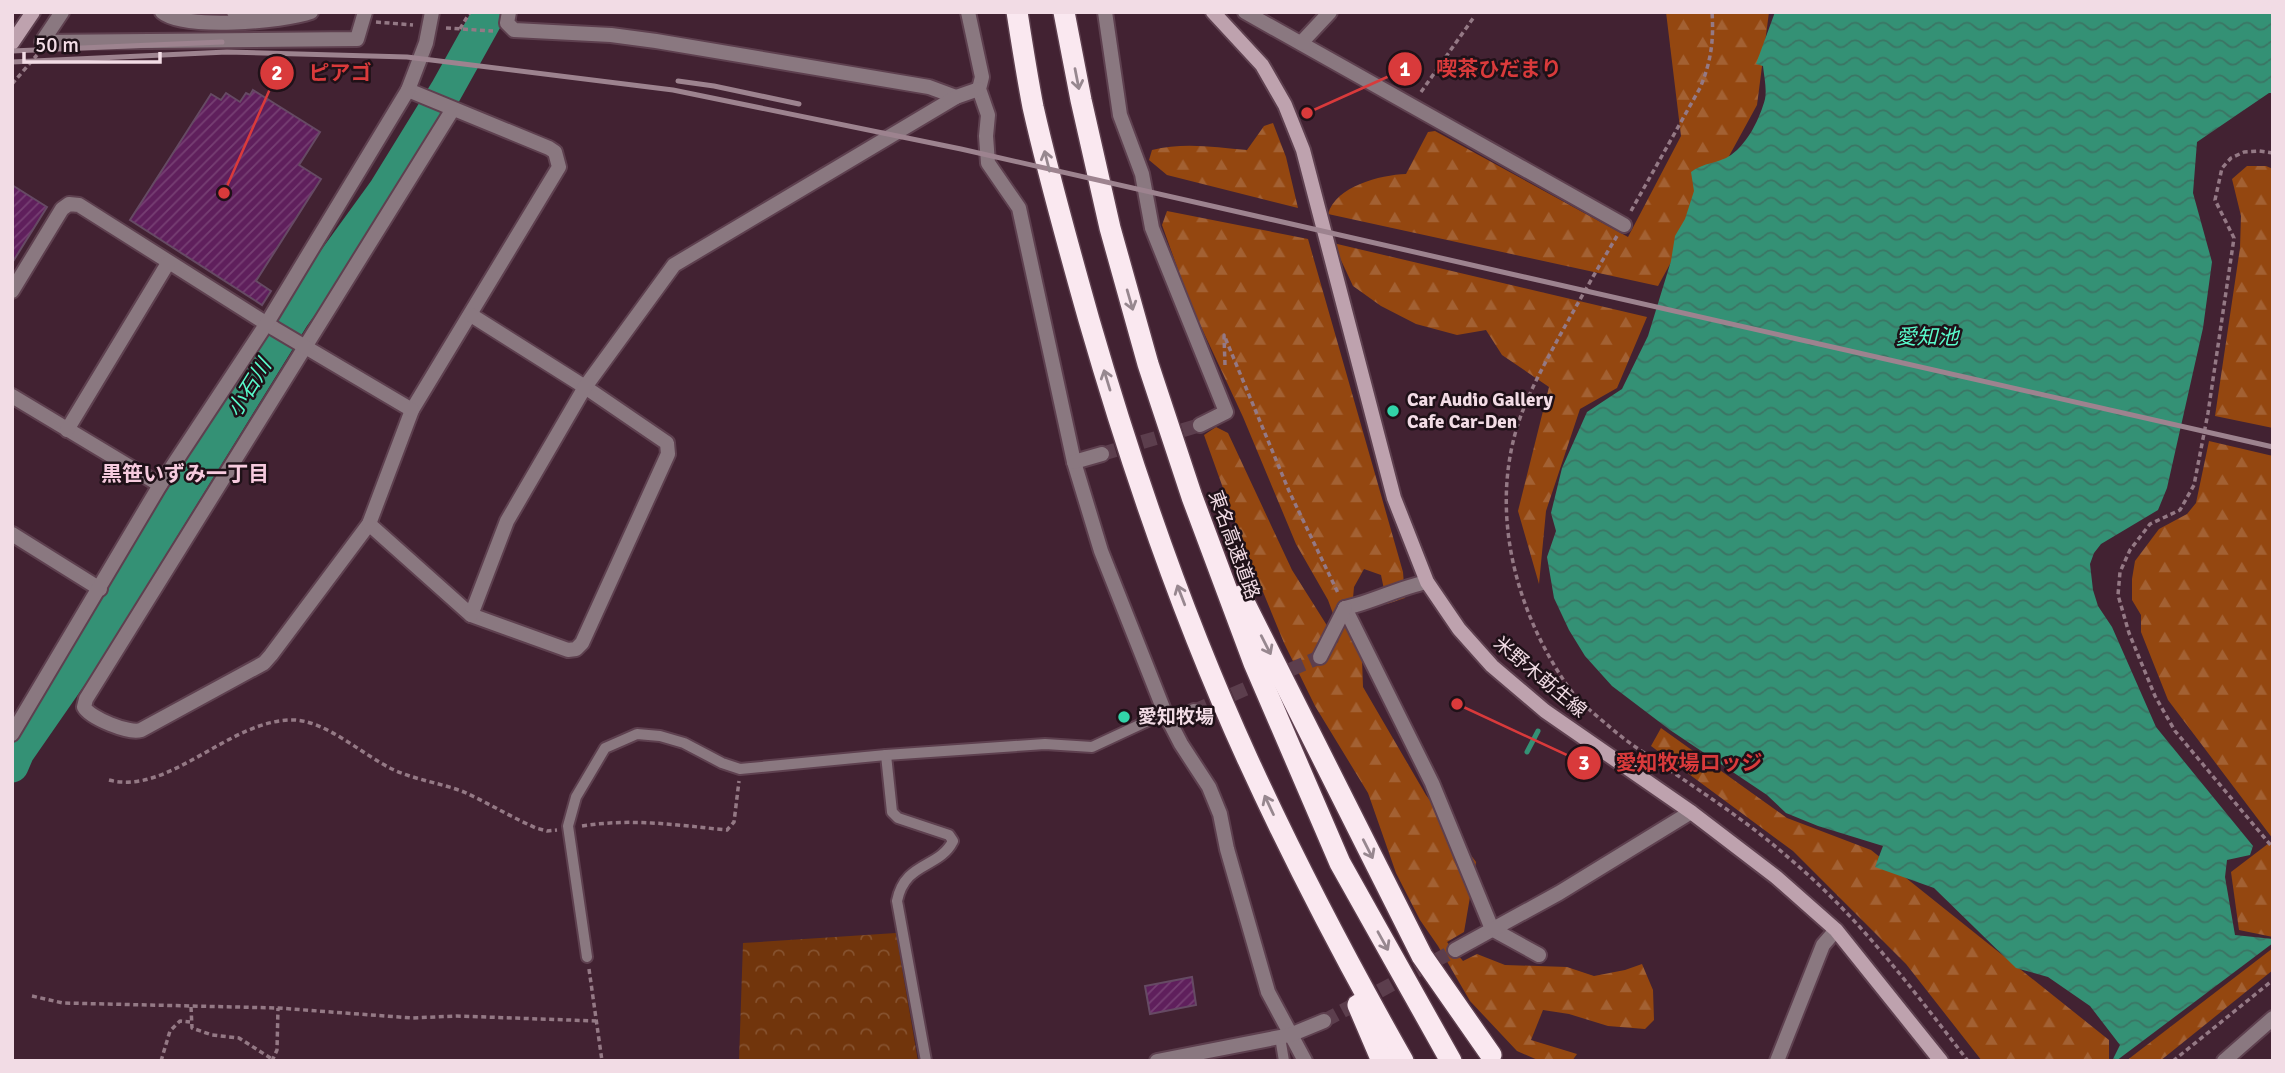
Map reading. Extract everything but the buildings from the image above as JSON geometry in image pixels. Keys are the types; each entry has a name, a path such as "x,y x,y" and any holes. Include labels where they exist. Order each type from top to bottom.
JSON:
{"highway":[{"path":"1017,12 1033,105 1065,236 1139,481 1214,682 1382,1061"},
{"name":"東名高速道路","path":"1064,12 1110,228 1148,364 1192,497 1254,663 1340,863 1451,1061"},
{"path":"1192,497 1422,956 1491,1055"},
{"path":"1282,833 1354,974 1403,1061"}],"main road":[{"path":"12,43 33,12"},
{"name":"米野木莇生線","path":"1213,12 1262,65 1285,105 1303,150 1394,498 1427,582 1459,629 1492,666 1545,711 1691,811 1776,877 1836,930 1941,1061"}],"street":[{"path":"62,12 42,42 357,39 363,17"},
{"path":"162,12 173,19 248,23 311,12"},
{"path":"246,13 281,15 294,12"},
{"path":"509,12 507,23 514,30 611,35 645,40 929,87 956,97"},
{"path":"968,12 982,77 979,89 988,115 988,163 1019,208 1074,462 1101,551 1167,718 1209,787 1268,992 1285,1036 1305,1061"},
{"path":"1105,12 1120,115 1142,174 1152,228 1226,412 1200,425"},
{"path":"1245,12 1624,225"},
{"path":"1301,43 1330,12"},
{"path":"12,734 160,485 271,326 414,93 430,19"},
{"path":"471,615 507,521 585,387 674,265 956,97 979,89"},
{"path":"414,93 449,107 549,148 555,152 559,167 412,410 369,524 264,663 136,732 89,714 85,710 86,699 449,107"},
{"path":"12,291 62,209 69,204 79,205 168,263 412,410"},
{"path":"66,430 168,263"},
{"path":"369,524 471,615 568,650 576,649 582,643 669,450 667,443 471,315"},
{"path":"12,396 160,485"},
{"path":"1074,462 1102,454"},
{"path":"12,534 100,589"},
{"path":"1345,608 1362,605 1402,587 1427,582"},
{"path":"1320,657 1345,608"},
{"path":"1345,608 1432,783 1492,929 1539,955"},
{"path":"1167,718 1194,711"},
{"path":"1455,950 1559,893 1691,811"},
{"path":"1777,1061 1823,945 1836,930"},
{"path":"2224,1061 2273,1018"},
{"path":"1157,1061 1285,1036 1324,1021"}],"lane":[{"path":"587,957 569,829 576,797 605,748 637,734 660,736 684,743 740,768 886,754 1045,744 1092,747 1167,718"},
{"path":"886,754 892,812 898,818 949,835 953,841 949,849 909,874 900,886 897,901 926,1061"},
{"path":"1284,1061 1285,1036"}],"path":[{"path":"460,29 470,12"},
{"path":"1712,12 1713,47 1709,69 1700,88 1526,401 1514,439 1507,482 1508,529 1516,581 1537,637 1571,690 1613,730 1742,820 1791,859 1844,911 1893,965 1968,1061"},
{"path":"363,17 430,19 460,29 488,32"},
{"path":"1412,106 1474,17"},
{"path":"2273,153 2244,152 2231,158 2222,168 2215,200 2234,238 2208,413 2194,485 2180,510 2151,524 2130,550 2120,572 2118,595 2129,633 2155,696 2175,731 2273,848"},
{"path":"1225,374 1224,335 1290,491 1345,608"},
{"path":"109,780 130,783 152,778 267,722 295,720 313,724 392,769 461,791 547,831 638,821 727,830 734,822 740,768"},
{"path":"587,957 602,1061"},
{"path":"2173,1061 2273,980"},
{"path":"32,996 63,1003 278,1008 412,1018 457,1016 596,1021"},
{"path":"191,1007 192,1028 249,1042 272,1060 277,1049 278,1008"},
{"path":"161,1061 170,1031 180,1021 190,1022"}],"green space":[{"path":"1666,12 1769,12 1757,105 1658,286 1328,214 1333,204 1349,189 1372,180 1406,174 1428,132 1435,131 1628,237 1681,136"},
{"path":"1273,123 1286,157 1298,208 1167,175 1149,160 1152,150 1175,146 1247,150 1264,126"},
{"path":"2247,166 2266,166 2273,169 2273,428 2215,416 2240,248 2241,216 2232,179"},
{"path":"1167,211 1308,239 1403,572 1405,598 1387,604 1381,575 1364,569 1354,587 1350,631 1362,659 1363,687 1426,795 1476,862 1464,932 1447,942 1463,961 1477,954 1505,965 1567,967 1594,976 1642,964 1653,990 1654,1020 1645,1029 1608,1026 1569,1014 1543,1010 1531,1040 1577,1054 1572,1061 1540,1061 1517,1051 1470,1001 1420,920 1396,873 1368,793 1315,706 1284,643 1242,541 1204,435 1216,427 1228,433 1292,570 1338,643 1339,630 1328,600 1296,544 1243,417 1190,303 1162,225"},
{"path":"1333,243 1647,317 1617,388 1580,409 1546,511 1539,584 1518,511 1549,387 1502,355 1486,330 1457,335 1416,324 1381,306 1353,286"},
{"path":"2209,441 2273,456 2273,839 2168,700 2141,632 2141,615 2132,600 2135,561 2159,529 2187,514 2196,503"},
{"path":"1661,728 1787,818 1871,850 2109,1040 2109,1061 1982,1061 1906,964 1793,851 1651,746"},
{"path":"2273,840 2273,937 2239,930 2231,872"},
{"path":"896,933 918,1061 739,1061 743,943"},
{"path":"2273,948 2273,970 2160,1061 2126,1061"}],"water":[{"name":"愛知池","path":"1775,12 2273,12 2273,93 2269,93 2197,142 2193,193 2212,262 2203,328 2167,488 2158,510 2101,544 2090,564 2098,606 2112,627 2156,727 2253,846 2250,855 2227,860 2225,877 2235,935 2273,939 2273,943 2116,1061 2112,1061 2120,1045 2090,1006 2048,977 2016,968 1934,888 1875,867 1883,846 1786,813 1767,795 1670,730 1612,686 1585,656 1554,598 1547,557 1556,531 1551,513 1562,468 1587,412 1622,389 1648,336 1671,261 1675,236 1685,219 1694,191 1691,172 1731,155 1743,144 1757,122 1766,91 1763,66 1756,64"}],"waterway":[{"name":"小石川","path":"12,766 18,752 79,664 293,317 385,190 446,91 490,12"},
{"path":"1527,752 1538,731"}],"tunnel":[{"path":"1102,454 1200,425"},
{"path":"1194,711 1320,657"},
{"path":"1324,1021 1455,950"}],"railway":[{"path":"12,51 222,42"},
{"path":"12,62 227,52 407,57 673,90 961,149 2273,447"},
{"path":"678,81 799,104"}],"place":[{"name":"喫茶ひだまり","path":"1307,113"},
{"name":"ピアゴ","path":"224,193"},
{"name":"Car Audio Gallery Cafe Car-Den","path":"1393,411"},
{"name":"愛知牧場ロッジ","path":"1457,704"},
{"name":"愛知牧場","path":"1124,717"}],"district":[{"name":"黒笹いずみ一丁目","path":"185,474"}]}
